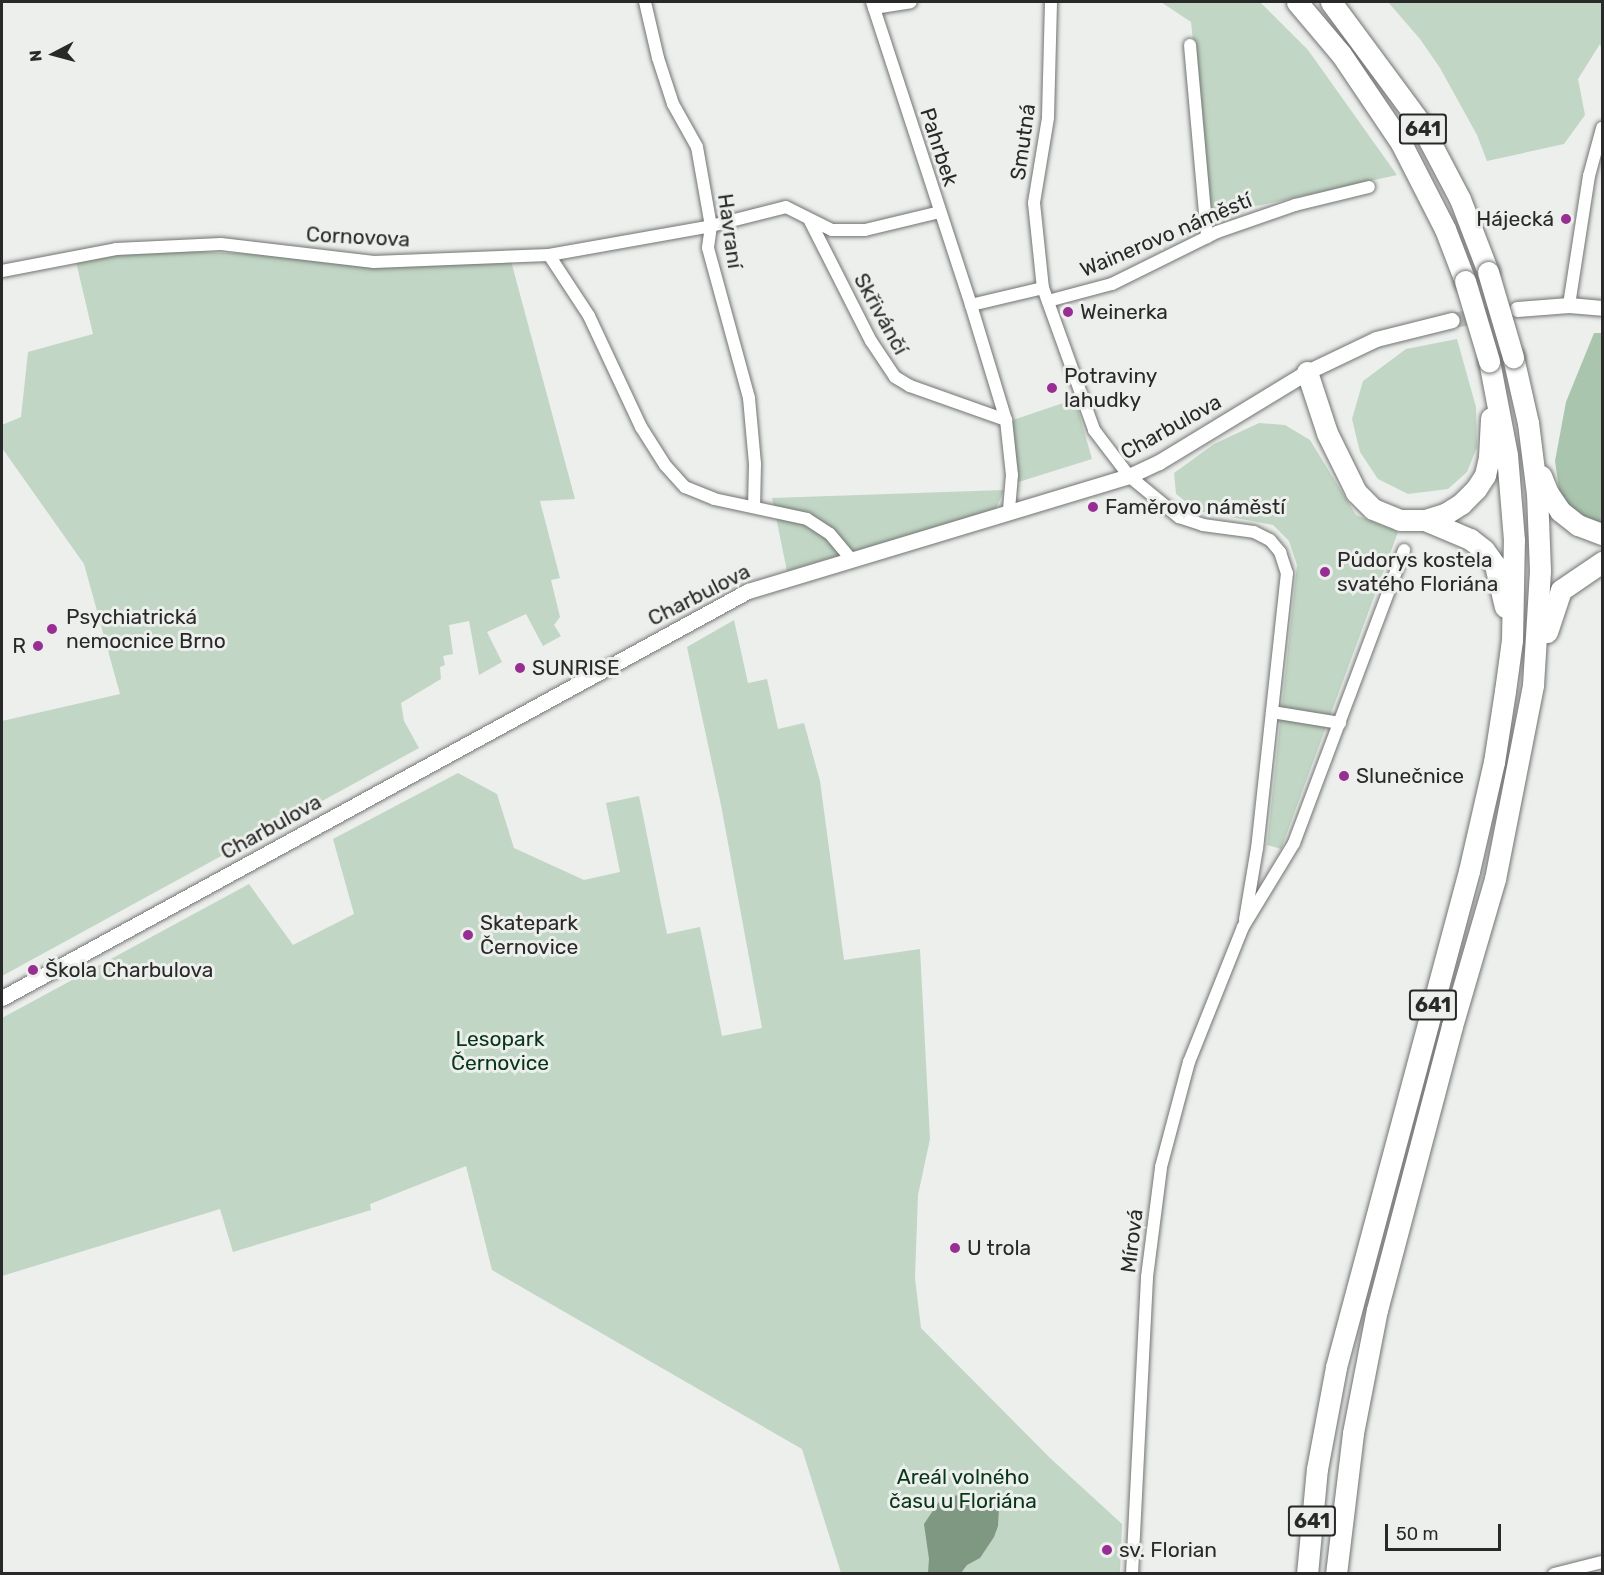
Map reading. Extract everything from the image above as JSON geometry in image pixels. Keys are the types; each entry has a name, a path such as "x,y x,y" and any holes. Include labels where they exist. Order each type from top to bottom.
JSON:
{"highway":[{"name":"641","path":"1297,2 1341,54 1401,143 1440,218 1465,281 1489,361 1502,425 1514,540 1512,640 1498,736 1480,826 1336,1367 1317,1469 1307,1574"},
{"name":"641","path":"1331,2 1361,39 1419,121 1460,199 1488,272 1513,357 1534,456 1540,571 1533,685 1495,879 1452,1026 1377,1310 1353,1433 1336,1574"},
{"path":"1307,372 1328,435 1356,492 1382,514 1400,520 1425,520 1444,514 1461,504 1476,489 1485,475 1490,448 1489,361"},
{"path":"1534,456 1548,493 1560,511 1578,525 1602,534"},
{"path":"1425,520 1470,539 1490,557 1498,577 1512,640"},
{"path":"1533,685 1557,597 1567,584 1602,562"}],"street":[{"name":"Havraní","path":"645,2 658,58 673,104 697,147 711,226 708,248 749,398 755,464 754,507"},
{"path":"873,5 911,2"},
{"name":"Smutná","path":"1043,288 1034,203 1048,118 1051,2"},
{"name":"Pahrbek","path":"873,5 971,304"},
{"path":"1190,45 1207,237"},
{"path":"1569,305 1589,176 1602,128"},
{"name":"Wainerovo náměstí","path":"1048,302 1112,284 1207,237 1295,205 1369,187"},
{"name":"Cornovova","path":"2,271 116,249 221,244 374,262 549,255 711,226 786,207 810,221"},
{"path":"810,221 832,230 865,230 940,212"},
{"name":"Skřivánčí","path":"810,221 871,341 895,377 910,386 1006,420"},
{"path":"549,255 589,316 641,428 665,465 686,487 714,499 807,519 831,534 850,558"},
{"path":"1009,513 1012,474 1006,420 971,304 1043,288 1094,430 1129,476 1179,518 1203,525 1254,532 1270,540 1280,552 1287,573 1257,848 1243,927"},
{"path":"1517,309 1569,305 1602,308"},
{"name":"Charbulova","path":"2,998 748,591 850,558 1129,476 1159,462 1307,372 1376,339 1452,320"},
{"path":"1243,927 1294,843 1404,550"},
{"path":"1272,712 1340,723"},
{"name":"Mírová","path":"1132,1574 1147,1277 1161,1167 1189,1062 1243,927"},
{"path":"1554,1574 1602,1562"}],"green space":[{"path":"1161,2 1260,2 1308,50 1397,175 1262,205 1211,212 1191,22"},
{"path":"1388,2 1602,2 1602,51 1600,44 1578,79 1585,115 1564,144 1487,161 1477,135 1440,68 1420,39"},
{"path":"185,251 253,254 359,266 511,261 575,499 540,501 560,578 551,580 560,617 554,625 561,636 543,646 526,614 487,632 502,662 479,675 469,621 449,625 453,654 443,656 445,665 440,667 441,679 401,703 404,721 419,748 2,976 2,721 120,694 84,564 2,448 2,425 21,417 28,352 93,334 76,262 120,255"},
{"path":"1457,339 1476,407 1477,447 1467,472 1448,489 1408,494 1378,479 1360,452 1352,419 1363,381 1406,349"},
{"path":"1075,399 1092,459 1015,483 1010,421"},
{"path":"1259,423 1285,425 1310,440 1356,515 1398,532 1281,849 1267,845 1297,565 1289,541 1273,525 1198,511 1176,494 1174,473 1214,444"},
{"path":"1004,490 996,509 787,571 772,498"},
{"path":"734,620 748,683 767,679 778,729 804,723 820,781 844,960 920,949 930,1139 918,1195 915,1278 921,1328 1050,1458 1122,1524 1120,1573 841,1573 802,1449 492,1270 466,1166 370,1204 371,1210 233,1252 220,1209 2,1276 2,1018 249,884 293,945 354,914 333,839 458,773 497,794 514,848 584,880 620,872 606,803 639,796 667,934 700,927 722,1036 762,1028 721,805 687,647"}],"shaded area":[{"path":"1594,333 1602,333 1602,527 1591,525 1568,506 1559,489 1555,461 1566,402"},
{"path":"964,1494 993,1502 999,1507 998,1526 994,1537 980,1558 967,1565 961,1573 928,1573 929,1559 924,1524 938,1503 947,1497"}],"tunnel":[{"path":"1452,320 1508,311"}],"place":[{"name":"Hájecká","path":"1566,219"},
{"name":"Weinerka","path":"1068,312"},
{"name":"Potraviny lahudky","path":"1052,388"},
{"name":"Faměrovo náměstí","path":"1093,507"},
{"name":"Půdorys kostela svatého Floriána","path":"1325,572"},
{"name":"Psychiatrická nemocnice Brno","path":"52,629"},
{"name":"R","path":"38,646"},
{"name":"SUNRISE","path":"520,668"},
{"name":"Slunečnice","path":"1344,776"},
{"name":"Skatepark Černovice","path":"468,935"},
{"name":"Škola Charbulova","path":"33,970"},
{"name":"U trola","path":"955,1248"},
{"name":"sv. Florian","path":"1107,1550"}],"park label":[{"name":"Lesopark Černovice","path":"500,1051"},
{"name":"Areál volného času u Floriána","path":"963,1489"}]}
